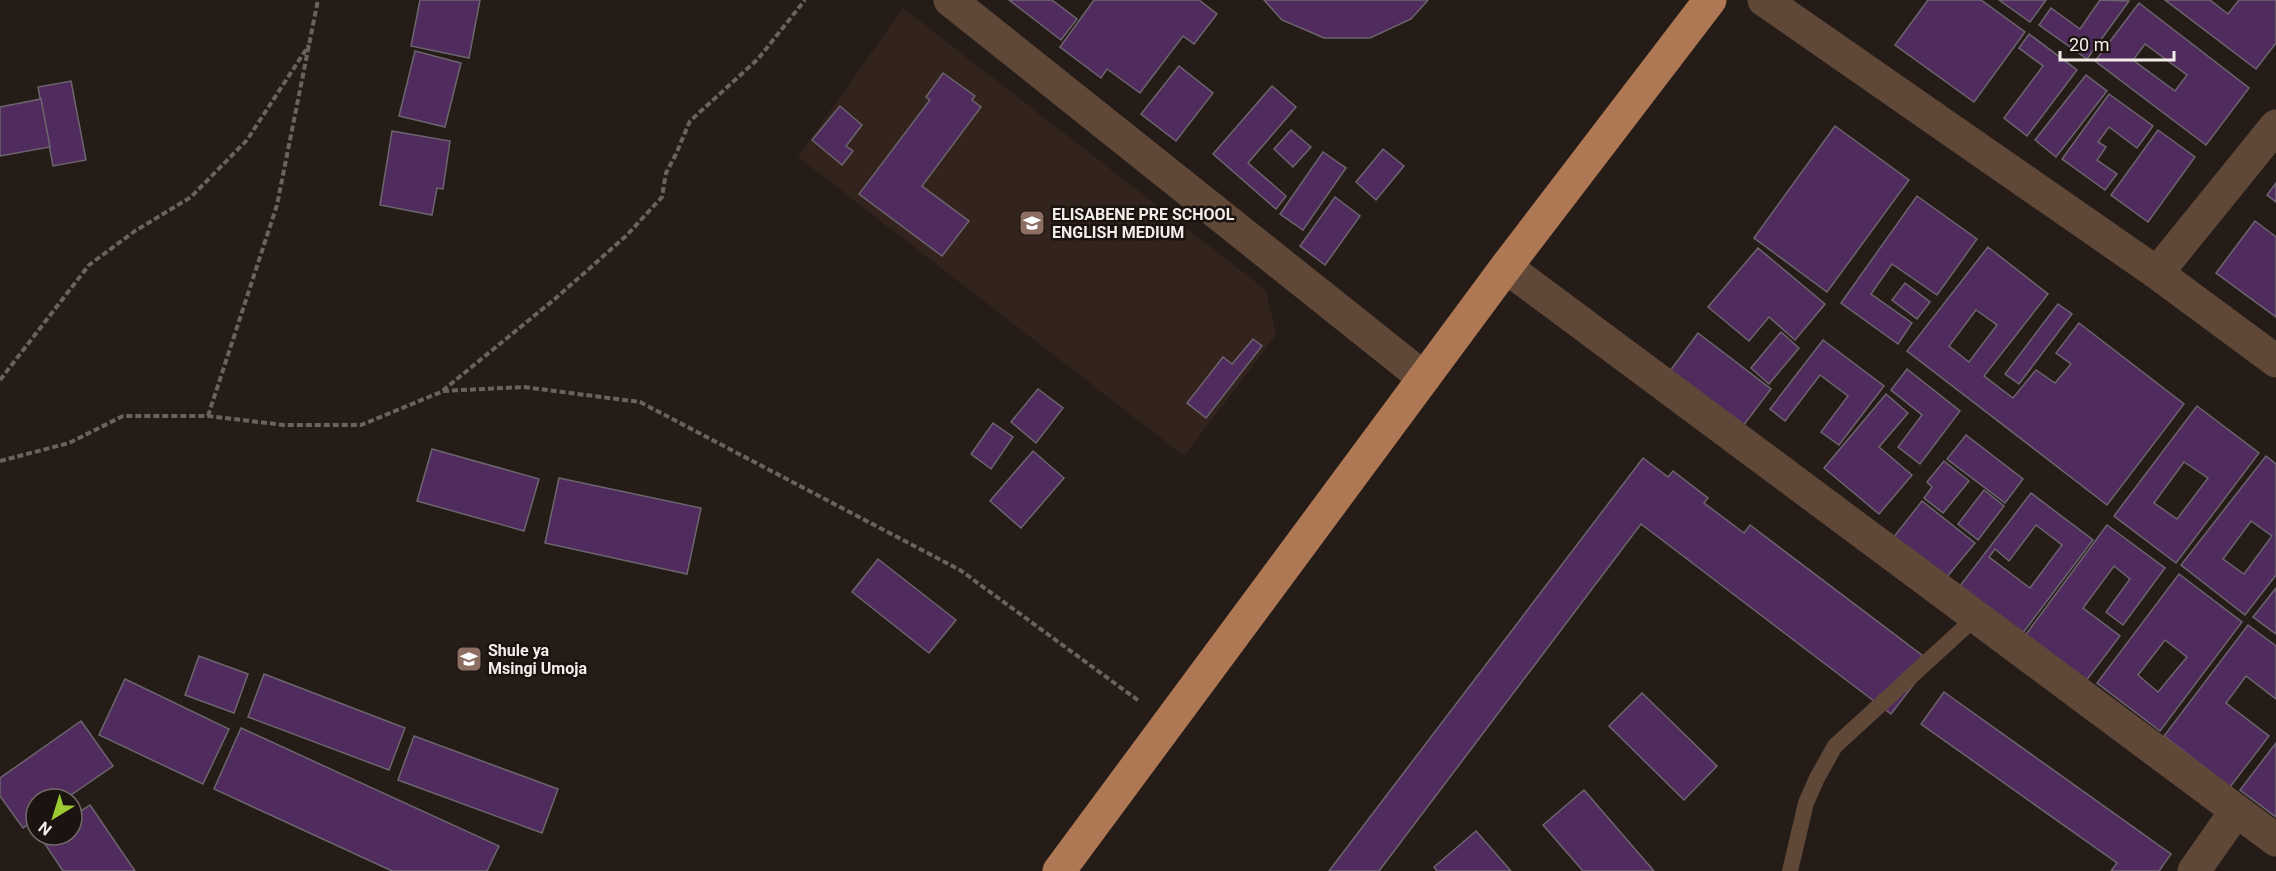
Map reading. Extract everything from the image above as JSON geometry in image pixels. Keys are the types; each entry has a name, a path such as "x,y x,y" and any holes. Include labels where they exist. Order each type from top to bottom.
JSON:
{"highway":[{"path":"1059,871 1506,267 1710,0"}],"street":[{"path":"950,0 1424,378"},
{"path":"1764,0 2157,273 2276,361"},
{"path":"2157,273 2276,126"},
{"path":"1506,267 2276,840"},
{"path":"2194,871 2236,811"}],"lane":[{"path":"1791,871 1806,803 1835,746 1976,617"}],"path":[{"path":"208,416 278,205 318,0"},
{"path":"0,461 69,443 123,416 208,416 284,425 361,425 441,392 556,298 633,228 662,197 666,173 690,121 758,58 805,0"},
{"path":"0,380 89,265 135,231 191,197 248,140 309,45"},
{"path":"441,392 524,387 640,402 960,570 1140,702"}],"shaded area":[{"name":"ELISABENE PRE SCHOOL ENGLISH MEDIUM","path":"903,8 1266,290 1276,335 1184,456 798,157"}],"building":[{"path":"420,0 480,0 469,58 411,46"},
{"path":"1009,0 1052,0 1077,19 1061,40"},
{"path":"1094,0 1199,0 1217,14 1194,44 1183,36 1140,93 1107,69 1101,78 1060,47"},
{"path":"1264,0 1428,0 1411,19 1370,38 1324,38 1282,20"},
{"path":"1928,0 1981,0 2025,32 1974,102 1895,45"},
{"path":"1999,0 2046,0 2030,22"},
{"path":"2100,0 2129,1 2087,59 2039,25 2051,8 2080,29"},
{"path":"2165,0 2210,0 2228,14 2239,0 2276,0 2276,43 2256,69"},
{"path":"2139,3 2249,88 2206,145 2095,61","holes":["2145,44 2187,75 2175,91 2133,60"]},
{"path":"2029,34 2077,70 2027,136 2004,118 2043,66 2019,48"},
{"path":"415,51 461,63 445,127 399,116"},
{"path":"1179,66 1213,93 1176,141 1141,114"},
{"path":"943,73 975,96 972,100 981,107 922,186 969,221 942,256 859,194 930,100 926,97"},
{"path":"2086,75 2107,91 2056,157 2035,140"},
{"path":"71,81 86,160 53,166 38,87"},
{"path":"1272,86 1296,107 1248,163 1286,196 1276,209 1213,154"},
{"path":"2109,94 2153,126 2137,148 2109,127 2098,142 2106,147 2097,160 2117,174 2105,190 2062,159"},
{"path":"41,99 50,147 0,156 0,107"},
{"path":"840,106 862,125 846,146 853,151 842,165 812,140"},
{"path":"1835,126 1909,180 1827,292 1754,238"},
{"path":"1291,130 1311,147 1293,167 1274,149"},
{"path":"2158,130 2195,157 2148,222 2111,195"},
{"path":"392,131 450,141 443,189 437,188 432,215 380,205"},
{"path":"1383,149 1404,166 1376,200 1356,182"},
{"path":"1323,152 1346,168 1303,230 1280,214"},
{"path":"2276,183 2276,202 2267,195"},
{"path":"1917,196 1977,239 1937,295 1892,264 1871,294 1912,323 1898,344 1841,303"},
{"path":"1335,197 1360,216 1325,265 1300,246"},
{"path":"2255,221 2276,237 2276,317 2216,273"},
{"path":"1988,247 2048,294 1984,376 2013,398 2036,370 2055,383 2071,364 2056,353 2079,323 2184,404 2107,505 1907,351","holes":["1976,310 1997,325 1969,362 1949,346"]},
{"path":"1758,248 1825,304 1795,340 1769,317 1749,341 1708,307"},
{"path":"1905,283 1930,302 1917,319 1892,300"},
{"path":"2058,304 2072,314 2019,384 2005,374"},
{"path":"1781,332 1799,348 1769,384 1751,368"},
{"path":"1698,333 1771,389 1737,434 1664,379"},
{"path":"1253,339 1262,346 1206,418 1187,403 1223,357 1232,364"},
{"path":"1823,340 1884,386 1839,445 1821,432 1848,396 1820,375 1785,421 1770,409"},
{"path":"1907,369 1960,411 1920,464 1898,447 1922,415 1891,390"},
{"path":"1038,389 1063,408 1036,443 1011,422"},
{"path":"1886,394 1908,413 1879,447 1912,475 1879,514 1824,468"},
{"path":"2197,406 2259,453 2176,563 2114,516","holes":["2184,462 2208,478 2177,519 2154,503"]},
{"path":"993,423 1013,437 991,469 971,454"},
{"path":"1966,435 2023,479 2005,503 1947,459"},
{"path":"432,449 539,479 524,531 417,501"},
{"path":"1033,451 1064,478 1021,528 990,501"},
{"path":"2266,456 2276,464 2276,575 2245,615 2181,565","holes":["2251,521 2272,536 2244,574 2223,559"]},
{"path":"1643,458 1668,477 1673,471 1708,498 1704,503 1744,533 1750,525 1931,662 1891,714 1641,524 1379,871 1329,871"},
{"path":"1944,461 1969,481 1943,513 1924,498 1932,487 1927,482"},
{"path":"559,478 701,508 687,574 545,543"},
{"path":"1984,490 2004,506 1978,540 1958,524"},
{"path":"2031,493 2093,540 2016,642 1953,595","holes":["2036,525 2062,545 2030,588 1989,557 1995,549 2009,561"]},
{"path":"1922,501 1975,543 1941,584 1889,543"},
{"path":"2107,525 2165,568 2123,625 2106,612 2130,579 2114,566 2083,608 2120,636 2082,686 2021,641"},
{"path":"878,559 956,620 929,653 852,592"},
{"path":"2179,574 2242,622 2160,731 2097,683","holes":["2165,640 2187,657 2158,692 2138,675"]},
{"path":"2276,588 2276,634 2253,617"},
{"path":"2248,625 2276,646 2276,699 2246,676 2226,703 2269,736 2230,787 2164,736"},
{"path":"199,656 248,674 234,713 185,695"},
{"path":"264,674 405,728 389,770 248,717"},
{"path":"125,679 229,729 203,784 99,735"},
{"path":"1944,692 2171,854 2159,871 2111,871 2117,863 1921,724"},
{"path":"1642,693 1717,766 1684,800 1609,726"},
{"path":"81,721 113,766 82,787 24,787 23,828 0,796 0,778"},
{"path":"241,728 499,846 487,871 392,871 214,789"},
{"path":"414,736 558,789 542,833 398,780"},
{"path":"2276,743 2276,817 2240,790"},
{"path":"1584,790 1654,871 1583,871 1543,825"},
{"path":"90,805 135,871 63,871 47,847 84,847 84,809"},
{"path":"1476,831 1511,871 1437,871 1434,867"}],"place":[{"name":"ELISABENE PRE SCHOOL ENGLISH MEDIUM","path":"1032,223"},
{"name":"Shule ya Msingi Umoja","path":"469,659"}]}
